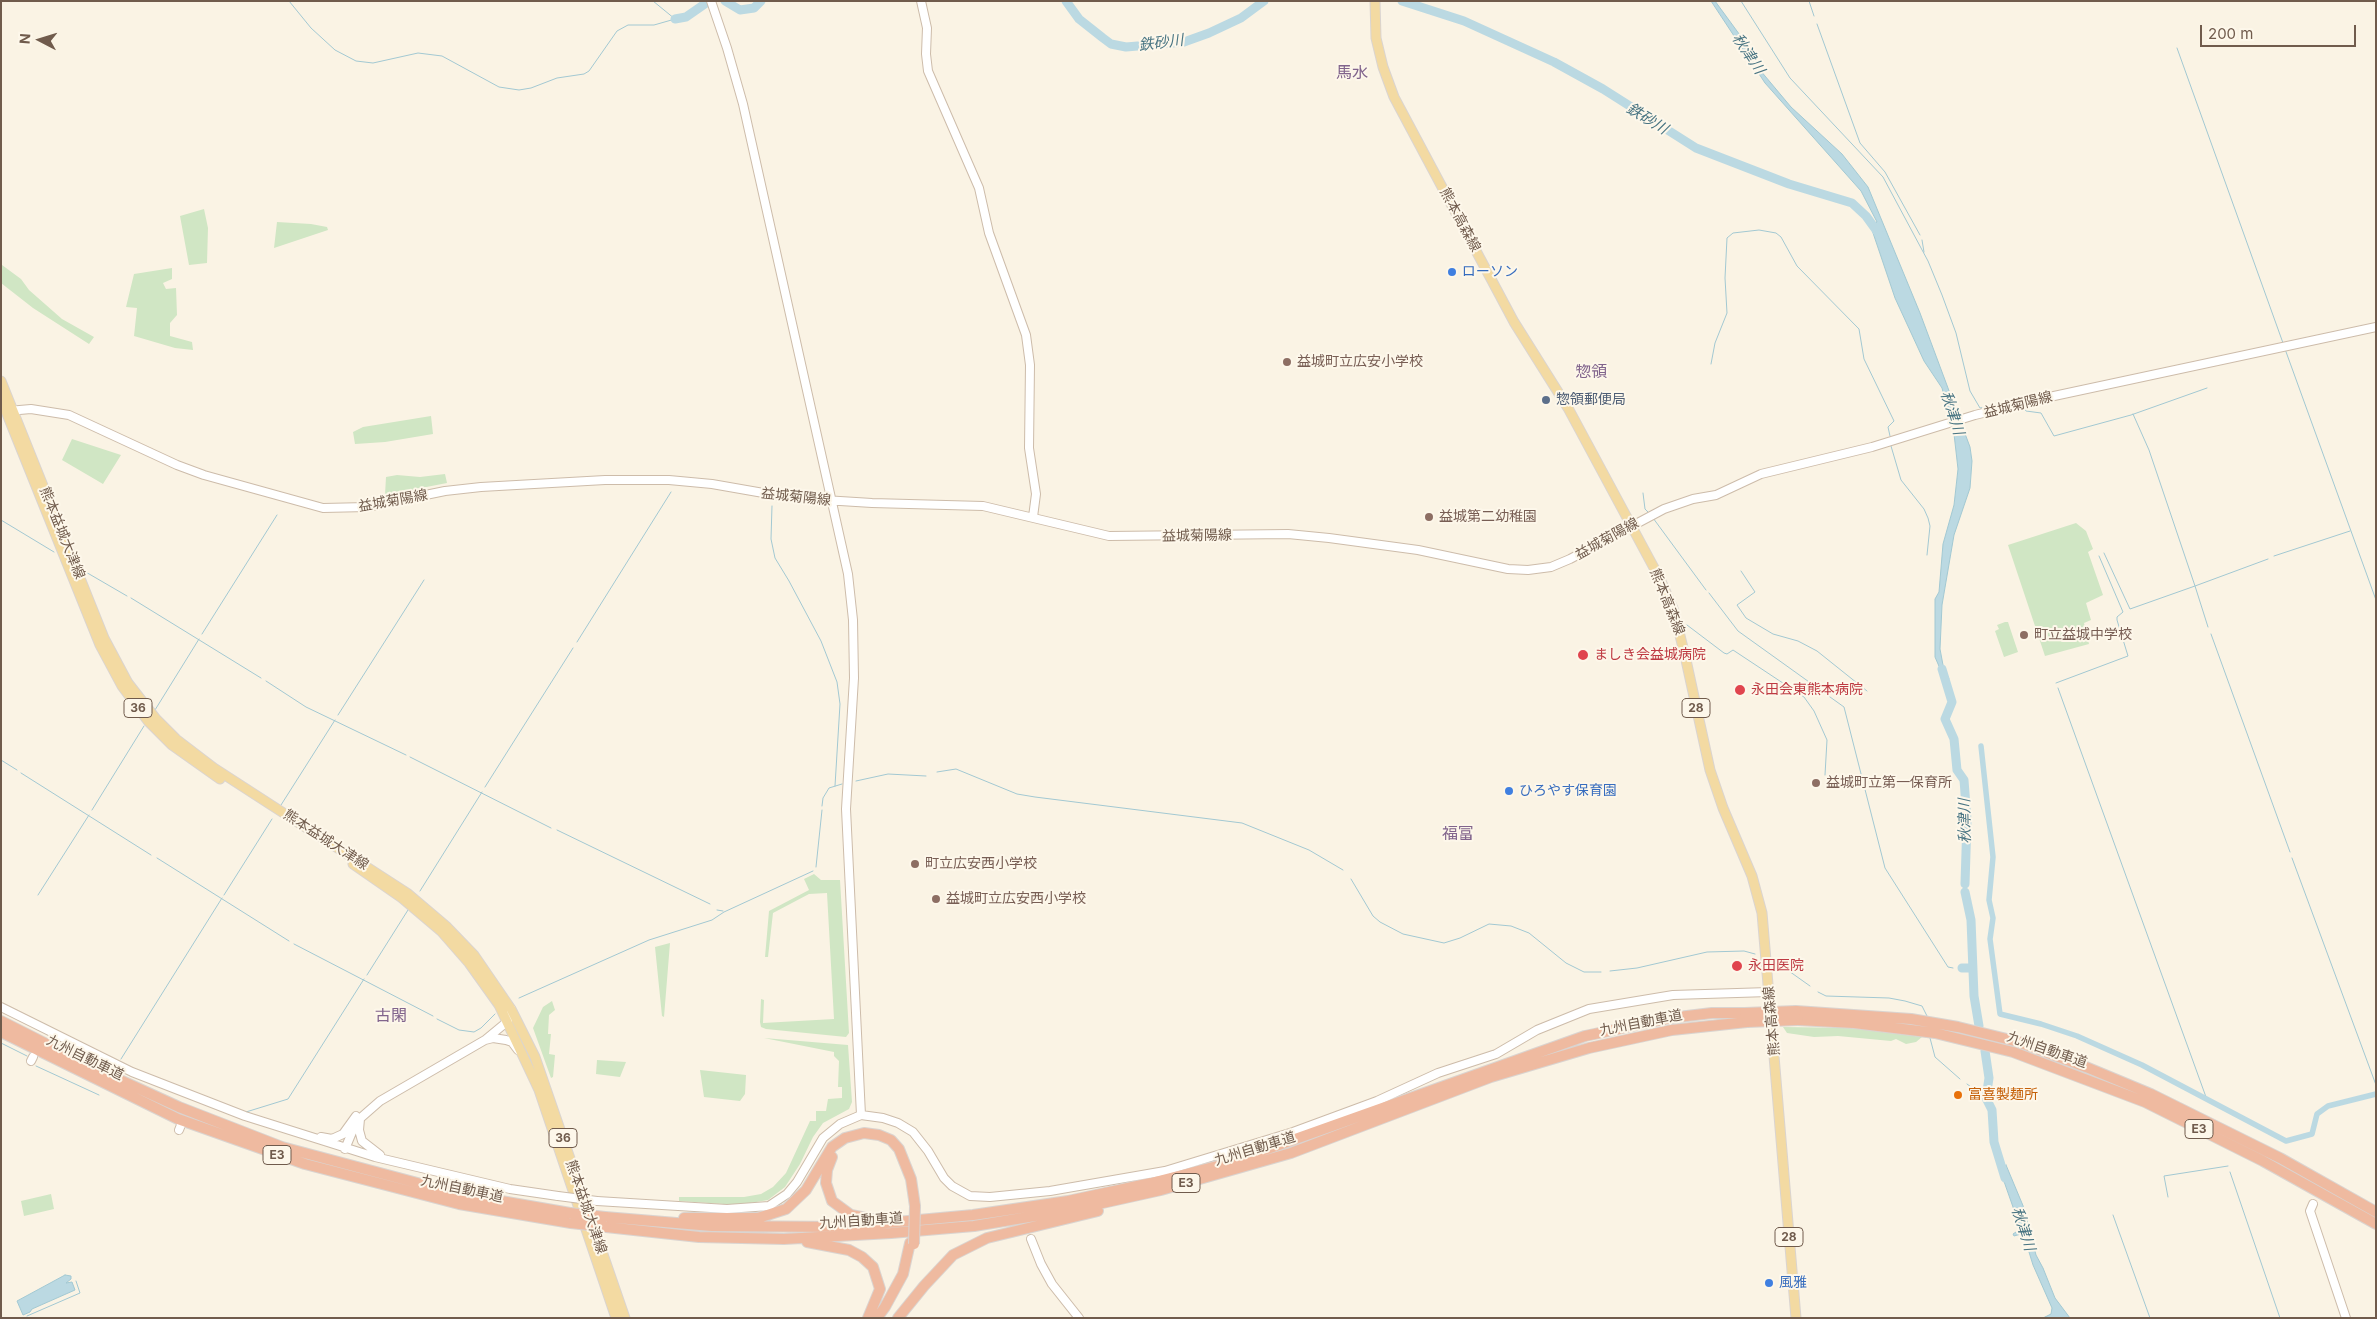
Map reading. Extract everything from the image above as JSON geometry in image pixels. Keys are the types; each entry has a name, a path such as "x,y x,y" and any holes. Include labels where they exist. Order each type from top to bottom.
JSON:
{"highway":[{"name":"九州自動車道","path":"606,1222 749,1227 843,1227 1019,1209 1111,1193 1225,1164 1585,1036 1670,1018 1712,1013 1746,1017"},
{"name":"九州自動車道","path":"1797,1015 1906,1029 2016,1047 2145,1102 2263,1161 2376,1224"},
{"name":"九州自動車道","path":"1,1032 178,1119 305,1164 459,1204 606,1222 699,1237 784,1239 891,1234 974,1226 1071,1210 1161,1190 1291,1153 1491,1077 1589,1048 1672,1030 1746,1017 1797,1015 1911,1019 1958,1027 2151,1094 2280,1158 2376,1212"},
{"name":"九州自動車道","path":"1,1021 96,1069 179,1107 282,1147 455,1193 571,1218"},
{"path":"606,1222 770,1216 786,1210 806,1190 832,1147 845,1138 864,1134 879,1135 891,1140 899,1149 912,1179 912,1244 907,1275 898,1297 885,1318"},
{"path":"889,1222 851,1215 832,1201 826,1183 827,1170 833,1155 842,1147 853,1141 870,1139 879,1142 891,1150 900,1161 912,1206"},
{"path":"898,1318 953,1255 987,1238 1096,1212 1161,1190"},
{"path":"784,1239 849,1250 862,1257 873,1267 880,1289 868,1318"},
{"path":"877,1318 903,1274 912,1244"}],"main road":[{"name":"熊本高森線","path":"1375,1 1376,38 1383,67 1394,97 1514,322 1568,408 1631,525 1660,579 1678,625 1710,770 1723,808 1752,876 1764,926 1796,1318"},
{"name":"熊本益城大津線","path":"1,381 7,411 100,645 122,686 148,721 172,745 207,771 402,898 428,919 469,963 485,984 508,1021 539,1090 616,1318"},
{"name":"熊本益城大津線","path":"1,399 104,638 128,683 156,719 176,739 214,768 407,893 447,927 474,955 511,1009 525,1034 550,1100 625,1318"}],"street":[{"path":"711,1 743,104 834,501 848,574 853,620 854,678 846,809 861,1115"},
{"path":"921,1 927,28 926,54 928,71 979,188 989,233 1026,334 1030,365 1029,448 1036,494 1033,517"},
{"name":"益城菊陽線","path":"7,411 31,409 69,414 186,468 322,508 367,506 445,491 481,487 632,479 669,480 712,484 792,498 983,506 1109,536 1288,534 1329,538 1418,550 1508,569 1526,570 1551,567 1570,559 1651,515 1693,499 1716,496 1762,474 1872,447 1944,424 2040,398 2376,327"},
{"path":"1,1006 44,1033 194,1098 345,1148 510,1189 598,1201 718,1208 769,1206 787,1194 797,1182 824,1138 840,1124 861,1115 883,1118 913,1132 928,1151 944,1178 952,1186 970,1196 990,1198 1050,1191 1165,1171 1293,1132 1377,1101 1438,1073 1496,1054 1537,1030 1589,1009 1673,995 1769,992"},
{"path":"487,1038 508,1021 511,1009"},
{"path":"508,1021 516,1025 525,1034"},
{"path":"290,1131 327,1138 339,1137 380,1095 483,1036 512,1042 520,1052 532,1082 539,1090"},
{"path":"190,1107 194,1098"},
{"path":"358,1118 362,1141 374,1153 389,1160"},
{"path":"345,1148 358,1118"},
{"path":"2313,1204 2310,1211 2346,1318"},
{"path":"1031,1239 1040,1264 1052,1284 1079,1318"}],"green space":[{"path":"204,209 208,228 207,263 189,265 180,216"},
{"path":"277,222 311,224 327,227 328,230 274,248"},
{"path":"2,265 21,279 29,290 62,319 94,337 89,344 33,308 1,283"},
{"path":"172,268 172,279 163,283 166,289 176,288 177,315 170,323 170,336 192,342 193,350 175,348 134,336 137,308 126,307 134,274"},
{"path":"431,416 433,434 385,442 355,444 353,432 363,427"},
{"path":"72,439 121,455 103,484 62,460"},
{"path":"445,474 447,483 385,495 386,477 397,475 420,477"},
{"path":"2076,523 2086,531 2093,549 2088,552 2103,595 2086,603 2091,620 2084,623 2089,644 2045,656 2008,545"},
{"path":"2008,622 2018,652 2004,657 1995,631 1999,629 1997,625"},
{"path":"814,874 821,880 840,880 849,1033 846,1037 766,1029 761,1027 760,1022 761,999 764,1000 763,1023 834,1019 827,893 809,894 773,913 768,957 765,957 769,911 809,890 804,879"},
{"path":"670,943 664,1017 662,1016 655,947"},
{"path":"552,1001 555,1010 549,1015 548,1034 551,1034 549,1054 555,1055 553,1077 551,1078 533,1028 543,1007"},
{"path":"1783,1027 1851,1028 1922,1037 1916,1042 1906,1044 1896,1039 1891,1041 1838,1036 1814,1037 1787,1033"},
{"path":"764,1038 848,1045 852,1102 849,1109 823,1123 785,1187 768,1200 739,1205 679,1201 679,1197 744,1197 761,1194 773,1187 786,1173 810,1121 816,1121 816,1111 826,1111 828,1099 842,1098 842,1087 838,1087 839,1061 834,1056 834,1052"},
{"path":"597,1060 626,1062 620,1077 596,1074"},
{"path":"700,1070 746,1075 745,1094 740,1101 704,1097"},
{"path":"51,1194 54,1209 24,1216 21,1201"}],"water":[{"path":"1711,1 1715,1 1745,42 1760,70 1791,107 1842,154 1868,187 1920,313 1970,447 1972,461 1970,488 1954,535 1942,605 1940,649 1943,665 1949,679 1945,680 1935,657 1935,599 1939,592 1943,544 1954,505 1958,469 1954,434 1942,388 1924,361 1895,298 1871,227 1877,222 1861,191 1765,83"},
{"path":"2006,1165 2024,1208 2036,1255 2055,1298 2070,1318 2043,1318 2051,1314 2052,1308 2033,1265 2024,1236 2021,1234 2014,1236 2013,1234 2020,1227 2000,1170"},
{"path":"65,1275 71,1276 71,1279 66,1283 72,1282 75,1290 32,1309 23,1315 17,1301"}],"waterway":[{"path":"289,1 311,28 335,50 356,61 373,63 418,53 442,56 499,87 519,90 531,88 557,78 584,74 589,71 617,31 628,25 654,25 675,19 653,1"},
{"name":"鉄砂川","path":"675,19 686,17 709,1"},
{"name":"鉄砂川","path":"725,1 740,10 754,8 761,1"},
{"name":"鉄砂川","path":"1066,1 1079,19 1103,38 1111,44 1126,47 1184,42 1241,18 1264,1"},
{"name":"鉄砂川","path":"1402,1 1464,21 1554,62 1603,89 1696,148 1789,184 1852,203 1866,216 1879,234"},
{"path":"1741,1 1790,78 1883,177 1928,261 1956,333 1970,391 1980,408 2021,400"},
{"path":"1809,1 1814,16"},
{"path":"1817,24 1860,143 1885,172 1920,235"},
{"path":"2177,48 2283,343"},
{"path":"1711,364 1715,343 1727,313 1725,278 1727,238 1733,233 1759,230 1776,233 1781,237 1797,266 1859,329 1864,359 1894,421 1888,427 1890,436"},
{"path":"1922,240 1924,252"},
{"path":"2285,349 2376,600"},
{"path":"2023,406 2026,411 2041,413 2054,436 2131,415 2207,388"},
{"path":"2104,553 2130,609 2195,586 2149,450 2133,414"},
{"path":"1891,446 1901,480 1924,509 1928,518 1930,526 1927,555"},
{"path":"577,642 671,492"},
{"path":"1643,493 1645,509 1649,513"},
{"path":"772,506 771,539 775,558 821,641 837,682 840,704 835,786"},
{"path":"202,634 277,515"},
{"path":"1653,518 1706,590"},
{"path":"1,520 54,552"},
{"path":"2274,556 2350,531"},
{"path":"2056,683 2128,656 2117,620 2117,617 2123,612 2099,556"},
{"path":"2208,627 2195,586 2268,559"},
{"path":"84,571 127,596"},
{"path":"1741,571 1755,592 1737,605 1746,618 1773,634 1798,641 1817,651 1867,691"},
{"path":"338,715 424,580"},
{"path":"1709,593 1738,631 1844,707 1885,868 1948,967 1953,968"},
{"path":"131,598 261,678"},
{"path":"1687,625 1724,653 1727,654 1733,650 1804,697 1814,711 1827,740 1825,775"},
{"path":"2211,634 2290,852"},
{"path":"155,710 199,639"},
{"path":"485,787 573,648"},
{"name":"秋津川","path":"1942,669 1952,702 1945,719 1954,739 1957,770 1964,780 1967,820 1965,884"},
{"path":"266,681 306,707 406,755"},
{"path":"2058,688 2206,1097"},
{"path":"281,805 335,720"},
{"path":"92,810 144,726"},
{"path":"1981,746 1993,857 1989,900 1993,918 1990,939 2000,1014 2041,1024 2077,1036 2142,1065 2286,1141 2312,1134 2317,1114 2328,1106 2376,1094"},
{"path":"410,757 551,828"},
{"path":"1,760 17,770"},
{"path":"937,772 956,769 1017,794 1242,823 1309,850 1343,870"},
{"path":"21,773 151,855"},
{"path":"856,781 888,774 926,776"},
{"path":"822,806 823,798 829,788 842,784"},
{"path":"420,891 482,792"},
{"path":"816,867 822,810"},
{"path":"38,895 89,815"},
{"path":"224,895 272,819"},
{"path":"557,830 710,904"},
{"path":"157,858 289,941"},
{"path":"2292,858 2376,1085"},
{"path":"519,998 649,940 712,920 724,912 813,871"},
{"path":"1351,879 1373,916 1380,922 1403,934 1444,943 1460,938 1489,924 1511,926 1529,933 1566,963 1584,972 1601,972"},
{"name":"秋津川","path":"1965,892 1971,920 1974,996 1979,1026"},
{"path":"121,1059 222,898"},
{"path":"367,975 408,910"},
{"path":"717,910 723,911"},
{"path":"294,944 433,1016"},
{"path":"1610,971 1637,968 1707,952 1744,951 1755,954"},
{"path":"1779,964 1810,986"},
{"path":"1962,968 1972,968"},
{"path":"246,1112 288,1099 364,979"},
{"path":"1818,992 1826,996 1889,998 1905,1001 1922,1006 1927,1016"},
{"path":"437,1019 459,1030 474,1032 481,1028 495,1014"},
{"path":"1930,1038 1935,1057 1960,1079"},
{"path":"1,1043 27,1056"},
{"name":"秋津川","path":"1985,1051 1989,1078 1986,1098 1992,1110 1994,1142 2005,1178"},
{"path":"36,1066 99,1095"},
{"path":"1967,1084 1986,1098"},
{"path":"2168,1197 2164,1176 2228,1166"},
{"path":"2230,1172 2280,1318"},
{"path":"2113,1215 2150,1318"},
{"path":"27,1316 80,1293 76,1281"}],"place":[{"name":"ローソン","path":"1452,272"},
{"name":"益城町立広安小学校","path":"1287,362"},
{"name":"惣領郵便局","path":"1546,400"},
{"name":"益城第二幼稚園","path":"1429,517"},
{"name":"町立益城中学校","path":"2024,635"},
{"name":"ましき会益城病院","path":"1583,655"},
{"name":"永田会東熊本病院","path":"1740,690"},
{"name":"益城町立第一保育所","path":"1816,783"},
{"name":"ひろやす保育園","path":"1509,791"},
{"name":"町立広安西小学校","path":"915,864"},
{"name":"益城町立広安西小学校","path":"936,899"},
{"name":"永田医院","path":"1737,966"},
{"name":"富喜製麺所","path":"1958,1095"},
{"name":"風雅","path":"1769,1283"}],"district":[{"name":"馬水","path":"1352,73"},
{"name":"惣領","path":"1591,372"},
{"name":"福富","path":"1458,834"},
{"name":"古閑","path":"391,1016"}]}
